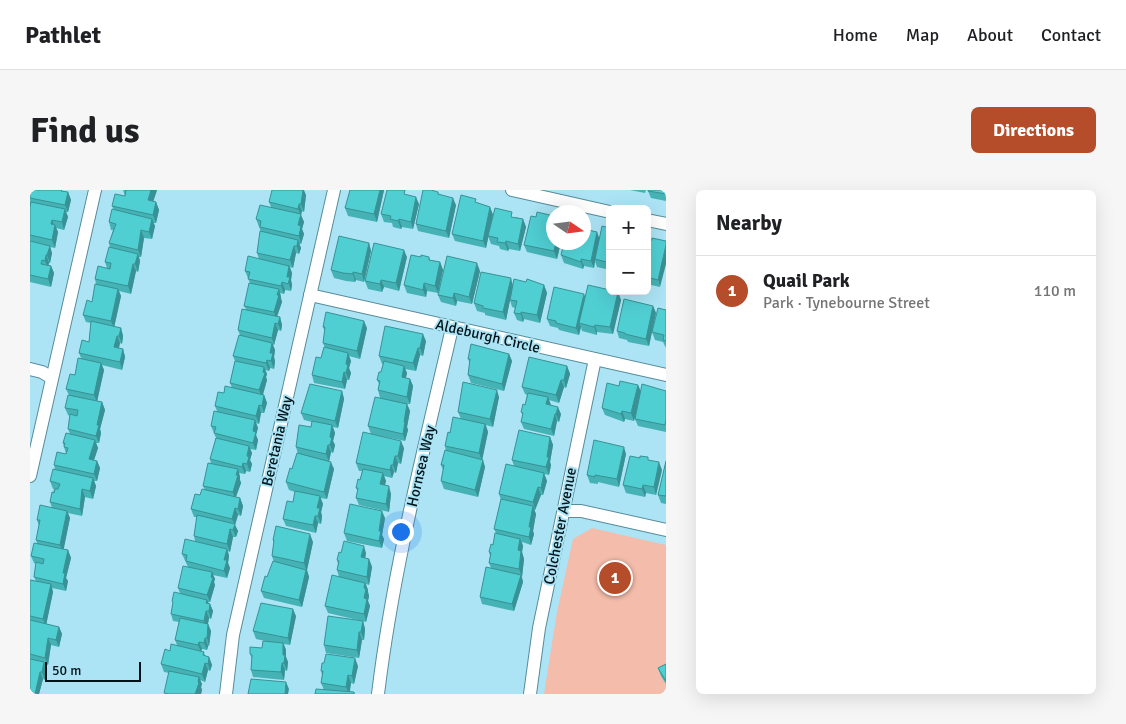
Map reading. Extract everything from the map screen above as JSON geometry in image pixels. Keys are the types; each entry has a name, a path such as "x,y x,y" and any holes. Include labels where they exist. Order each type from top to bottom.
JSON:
{"street":[{"path":"30,476 95,190"},
{"name":"Beretania Way","path":"226,694 233,635 334,190"},
{"path":"512,190 606,211"},
{"path":"651,221 666,224"},
{"name":"Aldeburgh Circle","path":"310,295 666,375"},
{"name":"Hornsea Way","path":"378,694 384,643 395,583 452,328"},
{"name":"Colchester Avenue","path":"530,694 539,628 595,360"},
{"path":"30,369 42,372 52,378"},
{"path":"563,511 581,511 666,530"}],"shaded area":[{"path":"592,528 666,545 666,694 544,694 557,612 573,539"}],"building":[{"path":"30,190 62,190 68,192 65,205 30,198"},
{"path":"126,190 151,190 148,200 156,202 153,215 112,206 115,194 125,196"},
{"path":"272,190 303,190 301,204 299,204 298,209 269,202"},
{"path":"350,190 380,190 374,214 345,208"},
{"path":"387,190 405,190 404,194 416,197 411,222 390,219 391,216 381,214"},
{"path":"423,190 431,190 453,198 446,231 416,224"},
{"path":"666,190 666,194 648,191"},
{"path":"461,195 476,199 475,202 490,207 483,241 452,234"},
{"path":"31,202 65,209 62,222 52,220 51,224 55,225 52,240 30,235"},
{"path":"260,205 301,214 298,225 301,226 299,236 260,227 261,221 256,219"},
{"path":"495,208 512,212 511,217 523,219 518,244 506,241 505,243 497,242 498,238 488,236"},
{"path":"112,209 152,219 149,232 141,230 138,250 109,243 116,224 109,222"},
{"path":"537,212 546,214 546,249 524,245 531,216 536,217"},
{"path":"602,226 606,227 606,262 595,259"},
{"path":"260,231 298,240 290,260 257,253"},
{"path":"591,231 597,232 591,261 581,259 581,262 561,255 562,250 591,250"},
{"path":"339,236 369,243 362,274 331,270"},
{"path":"652,238 666,241 658,280 651,278"},
{"path":"30,241 50,246 45,261 42,260 41,264 51,266 48,279 30,275"},
{"path":"374,243 404,250 396,283 381,280 380,284 365,281"},
{"path":"109,247 138,254 135,264 133,264 128,286 95,279 98,266 110,269 111,263 105,262"},
{"path":"411,255 421,257 421,255 429,257 429,260 440,262 435,286 424,283 423,290 404,285"},
{"path":"248,256 289,266 287,277 290,277 288,284 282,282 281,286 248,279 250,272 245,271"},
{"path":"447,256 477,263 469,297 454,293 453,298 438,295"},
{"path":"481,272 511,278 503,312 483,308 483,306 474,303"},
{"path":"514,279 526,282 527,279 544,285 537,315 521,312 521,314 514,313 517,301 510,300"},
{"path":"249,283 279,289 274,312 244,306"},
{"path":"95,284 118,289 111,321 83,315 87,300 92,302"},
{"path":"588,285 606,289 606,295 617,295 610,327 595,325 594,327 579,323"},
{"path":"554,287 584,294 576,328 547,319"},
{"path":"624,299 653,306 646,339 617,331"},
{"path":"658,308 666,310 666,341 663,340 664,335 652,332"},
{"path":"242,309 280,317 278,324 275,323 272,338 238,330"},
{"path":"326,312 364,321 357,351 323,343 325,327 323,327"},
{"path":"91,321 121,328 114,347 123,349 120,362 79,353 82,340 89,342"},
{"path":"385,326 423,334 420,348 418,348 413,363 379,356"},
{"path":"239,335 272,343 270,353 273,353 271,361 267,360 266,363 233,356"},
{"path":"471,344 509,354 502,384 468,375 470,359 468,359"},
{"path":"324,347 348,353 346,364 348,365 342,382 312,375 316,357 321,358"},
{"path":"529,357 567,366 564,380 561,380 556,395 522,387"},
{"path":"78,358 101,363 94,395 66,389 70,374 75,375"},
{"path":"235,361 264,367 263,372 265,373 259,390 230,383"},
{"path":"384,361 404,366 402,377 410,379 407,397 378,390 380,381 377,380"},
{"path":"620,381 638,385 631,413 622,411 621,414 602,408 607,383 619,386"},
{"path":"463,382 497,390 490,419 458,412"},
{"path":"310,384 342,391 335,421 301,413"},
{"path":"642,384 666,391 665,425 635,419"},
{"path":"225,386 264,395 262,406 259,405 256,416 215,406 218,392 224,393"},
{"path":"528,393 548,397 546,404 558,407 551,429 521,422 523,413 521,412"},
{"path":"68,395 102,402 96,436 68,429 70,414 77,416 78,410 65,408"},
{"path":"375,397 407,404 403,434 368,426"},
{"path":"214,411 255,420 253,431 256,432 253,443 214,433 216,427 211,426"},
{"path":"453,417 485,424 479,453 445,446"},
{"path":"312,421 332,425 330,437 332,438 326,454 296,447 299,425 311,427"},
{"path":"519,430 550,437 547,457 549,457 546,467 512,460"},
{"path":"363,432 401,441 398,456 395,456 390,470 356,463"},
{"path":"66,433 95,440 89,459 97,461 94,474 54,465 57,452 66,454 68,448 64,447 65,443 63,443"},
{"path":"216,438 249,446 247,464 243,463 242,467 210,459"},
{"path":"594,440 624,447 617,479 587,475"},
{"path":"445,450 483,460 475,490 441,481 444,465 441,465"},
{"path":"297,453 331,462 324,492 286,482"},
{"path":"630,456 648,457 648,460 659,462 654,487 643,485 642,489 623,485"},
{"path":"666,461 666,496 658,495"},
{"path":"208,463 238,469 233,492 203,486"},
{"path":"506,464 544,473 541,488 538,487 533,502 499,494"},
{"path":"53,469 93,478 90,491 82,489 80,509 50,502 52,492 54,493 55,489 58,489 60,484 50,481"},
{"path":"363,469 383,473 380,484 389,486 386,504 356,498 358,479 360,480"},
{"path":"202,489 240,498 238,509 235,508 232,519 191,509 195,494 200,495"},
{"path":"295,491 320,496 317,508 320,508 318,516 315,516 313,525 283,519 287,501 293,502"},
{"path":"501,499 533,506 529,537 494,529"},
{"path":"350,504 382,511 379,541 344,533"},
{"path":"40,505 67,511 60,545 36,540 40,520 37,520"},
{"path":"197,515 235,524 233,530 230,529 227,544 194,536"},
{"path":"276,526 310,534 304,563 272,556"},
{"path":"495,533 520,539 518,550 521,551 519,569 489,563 491,553 489,552 491,544 493,545"},
{"path":"185,539 227,549 224,571 186,561 187,555 182,554"},
{"path":"344,541 364,546 361,557 369,559 367,577 337,570 339,561 337,560"},
{"path":"34,543 68,550 63,573 65,573 63,584 34,577 36,562 43,564 44,559 31,556"},
{"path":"273,561 306,570 299,600 261,591 265,576 267,577"},
{"path":"183,566 212,572 211,577 213,578 207,595 178,588"},
{"path":"486,567 521,575 512,604 480,597"},
{"path":"332,575 365,583 364,598 367,599 364,614 325,606"},
{"path":"30,580 51,584 43,619 30,616"},
{"path":"174,592 207,600 206,603 210,604 209,611 206,611 204,621 171,614"},
{"path":"261,603 293,609 288,638 253,631"},
{"path":"328,616 363,621 361,632 359,632 357,650 324,645"},
{"path":"180,618 208,624 207,638 205,638 204,643 199,642 198,645 175,640"},
{"path":"30,620 59,627 56,640 48,638 45,658 30,654"},
{"path":"263,641 283,643 283,655 285,655 281,672 251,670 252,655 250,654 250,647 262,648"},
{"path":"171,644 204,652 203,655 209,657 208,664 205,663 202,674 161,664 165,649 170,651"},
{"path":"326,654 355,658 352,676 348,675 346,687 321,683 322,663 324,663"},
{"path":"30,659 44,662 35,694 30,694"},
{"path":"666,664 666,681 658,668"},
{"path":"169,671 199,677 195,694 164,693"},
{"path":"251,679 286,682 285,694 248,694"},
{"path":"316,689 354,692 354,694 315,694"}],"place":[{"name":"Quail Park","path":"615,578"}]}
